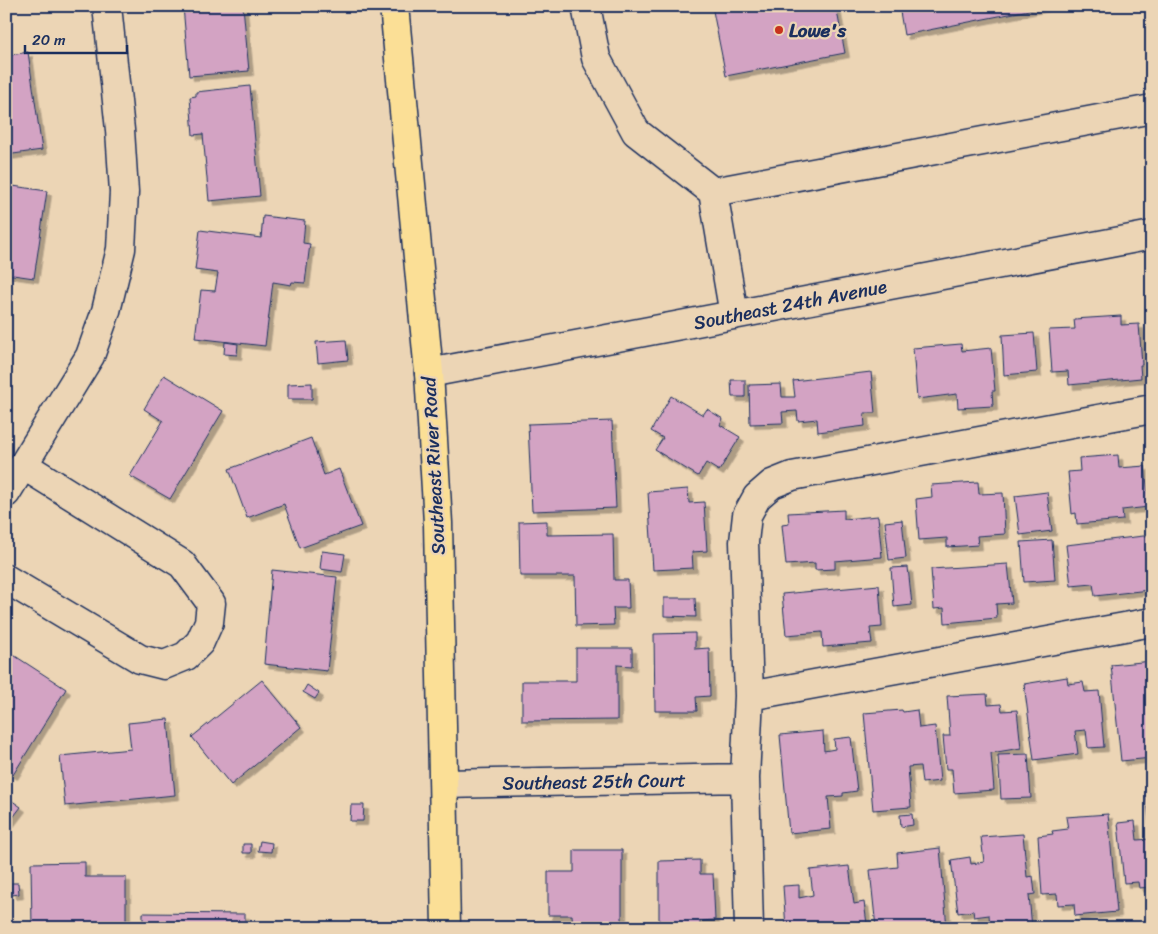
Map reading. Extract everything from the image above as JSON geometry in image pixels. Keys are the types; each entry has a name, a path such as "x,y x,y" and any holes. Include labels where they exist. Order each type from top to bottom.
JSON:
{"main road":[{"name":"Southeast River Road","path":"394,6 429,373 438,523 446,928"}],"street":[{"path":"6,493 90,356 106,311 121,249 124,192 120,130 107,6"},
{"path":"586,6 596,58 636,132 713,192 734,315"},
{"path":"713,192 1152,109"},
{"name":"Southeast 24th Avenue","path":"429,373 1152,236"},
{"path":"749,928 745,778 749,696 744,542 747,514 757,497 772,484 792,476 1152,409"},
{"path":"6,579 140,659 164,665 186,656 200,642 209,622 211,602 182,564 23,465"},
{"path":"749,696 1152,622"},
{"name":"Southeast 25th Court","path":"444,784 745,778"}],"building":[{"path":"183,6 243,6 249,71 189,76"},
{"name":"Lowe's","path":"712,6 836,6 845,53 726,76"},
{"name":"Lowe's","path":"899,6 1049,6 904,35"},
{"path":"28,52 42,150 6,155 6,56"},
{"path":"250,86 260,196 209,201 203,134 193,135 190,97 196,96 196,92"},
{"path":"6,185 47,191 34,278 6,274"},
{"path":"263,216 305,221 303,243 310,244 305,283 292,282 291,285 273,282 265,346 195,338 201,290 215,291 218,273 195,270 200,230 261,238"},
{"path":"1121,316 1121,325 1139,324 1141,378 1069,385 1068,371 1052,372 1049,330 1075,329 1074,319"},
{"path":"1034,333 1037,372 1004,375 1002,335"},
{"path":"346,340 348,360 318,363 316,342"},
{"path":"225,342 238,344 237,355 224,354"},
{"path":"961,344 962,351 991,348 995,391 992,391 993,406 958,408 957,394 917,399 913,348"},
{"path":"871,372 875,413 864,413 865,426 818,432 817,419 798,421 797,411 782,412 783,423 750,424 749,385 781,384 782,397 795,397 793,381"},
{"path":"164,375 223,411 170,499 130,476 163,421 144,409"},
{"path":"731,380 745,380 745,397 732,397"},
{"path":"312,383 312,399 288,399 288,384"},
{"path":"671,396 703,415 707,409 723,419 720,425 740,437 719,471 706,463 698,476 655,450 663,438 651,431"},
{"path":"612,421 616,508 532,511 528,424"},
{"path":"311,438 324,475 339,469 361,526 300,548 284,504 247,518 229,469"},
{"path":"1118,455 1119,468 1145,466 1149,507 1122,510 1123,520 1077,524 1076,513 1072,514 1068,472 1080,471 1079,458"},
{"path":"978,482 979,494 1003,493 1005,534 977,536 978,545 947,547 947,538 919,540 916,499 932,497 931,485"},
{"path":"688,489 689,503 704,502 707,551 692,552 693,568 653,570 648,492"},
{"path":"1047,492 1052,531 1020,535 1015,496"},
{"path":"844,510 844,519 878,516 882,557 835,561 835,569 815,570 815,563 786,565 782,525 789,524 788,513"},
{"path":"902,520 906,558 889,560 885,522"},
{"path":"547,521 547,535 613,534 614,580 628,580 629,608 613,608 614,625 576,626 575,576 520,576 519,522"},
{"path":"1152,535 1152,577 1148,577 1149,590 1095,596 1093,584 1071,586 1066,545"},
{"path":"1052,540 1055,580 1024,582 1021,542"},
{"path":"322,551 345,554 342,572 320,569"},
{"path":"1008,564 1012,603 996,604 997,618 945,623 944,608 934,609 931,569"},
{"path":"908,567 912,605 894,607 891,568"},
{"path":"272,570 337,577 327,671 264,664"},
{"path":"879,585 882,627 870,628 872,643 823,647 822,632 786,635 782,594"},
{"path":"664,598 695,598 696,617 664,616"},
{"path":"695,633 695,649 709,648 710,696 696,697 697,711 655,711 654,634"},
{"path":"576,648 632,648 632,666 617,665 617,720 522,721 522,681 576,681"},
{"path":"12,654 66,689 13,775 6,771 6,663"},
{"path":"1152,661 1152,758 1121,761 1111,665"},
{"path":"1067,677 1068,684 1083,682 1085,692 1099,691 1104,747 1088,748 1086,730 1075,731 1078,754 1034,760 1024,684"},
{"path":"262,680 301,727 231,785 192,737"},
{"path":"307,685 319,693 315,699 303,692"},
{"path":"987,694 988,705 1001,704 1002,711 1017,710 1021,748 991,753 994,790 954,793 952,769 946,769 943,736 950,736 947,696"},
{"path":"902,710 903,712 917,710 919,728 935,726 940,781 922,783 920,766 908,767 911,807 873,810 864,713"},
{"path":"168,719 175,795 65,806 60,756 131,749 128,723"},
{"path":"823,731 824,751 835,749 834,739 851,737 857,791 843,793 843,796 828,797 831,829 789,833 780,735"},
{"path":"1028,754 1031,798 1001,799 998,755"},
{"path":"1152,794 1152,887 1139,888 1138,882 1124,883 1118,823 1135,821 1137,840 1151,839 1146,795"},
{"path":"8,798 21,807 8,824 6,822 6,801"},
{"path":"351,805 364,805 363,821 350,821"},
{"path":"912,814 913,825 901,827 900,815"},
{"path":"1108,814 1117,912 1075,916 1074,904 1058,905 1057,894 1042,895 1038,836 1053,834 1052,831 1068,829 1066,817"},
{"path":"1023,834 1027,877 1033,876 1035,894 1029,895 1032,928 990,928 989,915 974,917 973,911 958,913 951,860 970,857 971,864 984,862 981,837"},
{"path":"260,841 272,843 271,852 258,851"},
{"path":"243,844 251,844 251,853 243,853"},
{"path":"940,848 947,928 876,928 870,870 898,867 897,853"},
{"path":"574,850 622,850 622,928 573,928 572,915 548,915 548,872 574,872"},
{"path":"700,860 700,874 713,874 715,920 700,921 700,928 659,928 659,861"},
{"path":"85,862 85,877 126,877 126,928 32,928 31,863"},
{"path":"849,866 854,904 864,902 867,924 856,925 857,928 786,928 783,886 799,885 799,898 813,895 810,870"},
{"path":"11,883 18,883 19,894 12,895"},
{"path":"143,913 245,914 245,928 143,928"}],"place":[{"name":"Lowe's","path":"779,30"}]}
